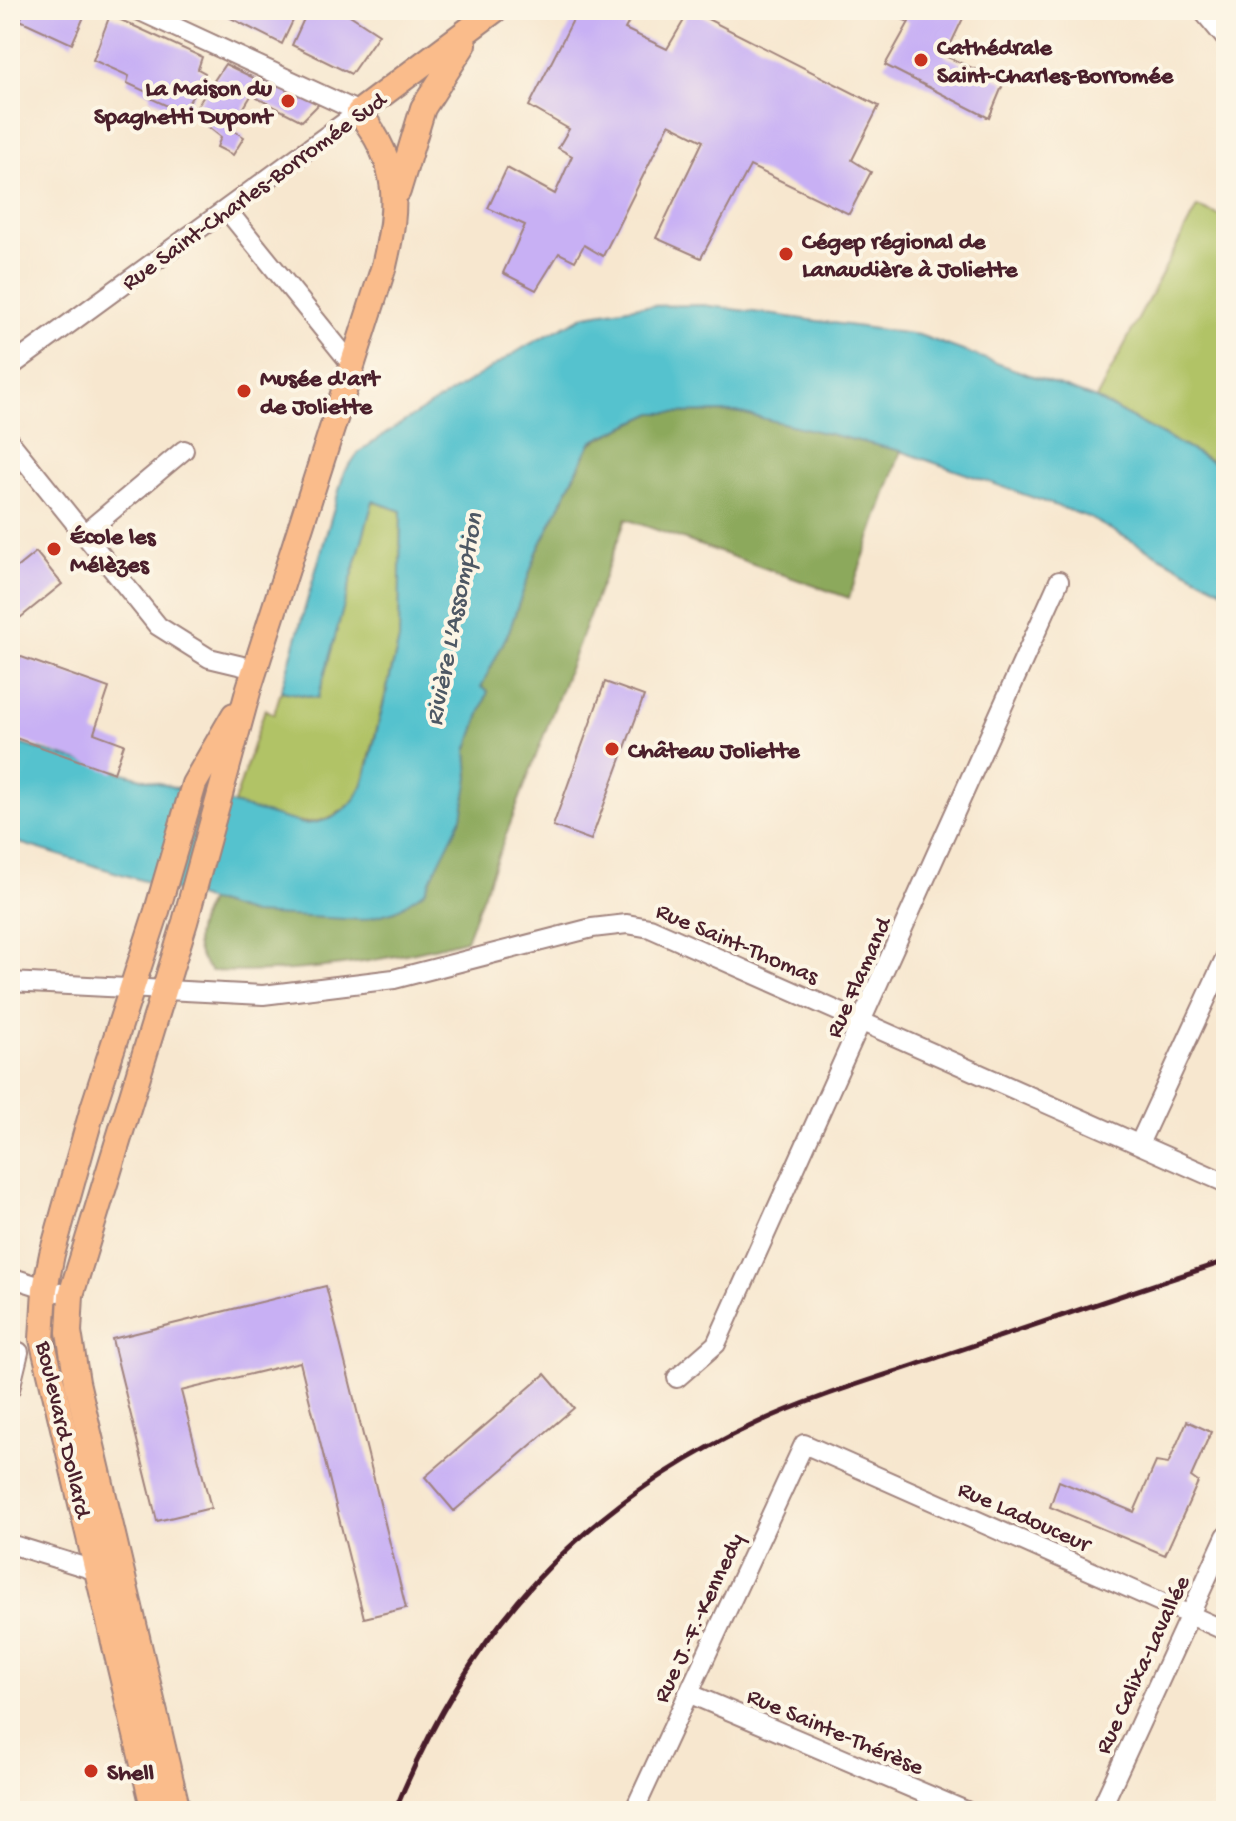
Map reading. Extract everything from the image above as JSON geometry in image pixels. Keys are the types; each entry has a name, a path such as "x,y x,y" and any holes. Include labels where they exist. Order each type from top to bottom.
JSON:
{"main road":[{"name":"Rue Saint-Charles-Borromée Sud","path":"359,112 492,12"},
{"path":"252,679 384,266 394,224 396,199 423,108 456,53 492,12"},
{"path":"359,112 379,138 389,163 396,199"},
{"name":"Boulevard Dollard","path":"178,1811 42,1339 45,1289 93,1108 157,911 194,784 252,679"},
{"name":"Boulevard Dollard","path":"154,1811 77,1382 69,1332 71,1295 185,922 252,679"}],"street":[{"path":"138,10 359,112"},
{"path":"1202,10 1226,39"},
{"name":"Rue Saint-Charles-Borromée Sud","path":"10,367 359,112"},
{"path":"227,210 353,366"},
{"path":"10,442 158,626 209,658 252,679"},
{"path":"85,533 184,450"},
{"name":"Rue Flamand","path":"677,1378 716,1344 864,1022 1059,581"},
{"name":"Rue Saint-Thomas","path":"10,982 263,995 394,979 592,928 627,924 650,928 1140,1142 1226,1183"},
{"path":"1140,1142 1226,956"},
{"path":"10,1277 71,1295"},
{"path":"10,1389 19,1352"},
{"name":"Rue Ladouceur","path":"804,1444 1226,1631"},
{"name":"Rue J.-F.-Kennedy","path":"634,1811 804,1444"},
{"name":"Rue Calixa-Lavallée","path":"1100,1811 1226,1536"},
{"path":"10,1544 109,1569"},
{"name":"Rue Sainte-Thérèse","path":"688,1693 966,1811"}],"green space":[{"path":"1197,207 1226,218 1226,469 1096,399"},
{"path":"736,412 901,451 849,598 626,519 466,940 403,955 308,969 211,971 203,962 196,945 200,920 209,901 252,914 469,778 467,751 488,691 481,687 509,631 537,552 591,443 653,413"},
{"path":"373,501 401,511 399,640 361,792 347,807 318,821 286,821 233,806 265,709 274,714 281,691 318,697"}],"water":[{"name":"Rivière L'Assomption","path":"703,305 919,335 1096,399 1226,469 1226,592 1088,517 901,451 736,412 653,413 591,442 537,552 509,631 481,687 488,691 467,751 469,778 462,817 425,891 395,911 363,920 252,914 10,840 10,741 304,824 326,820 344,810 357,795 366,775 399,640 401,511 373,501 318,698 281,691 344,473 359,452 397,426 528,345 586,315 640,306"}],"building":[{"path":"25,10 87,10 72,44 20,20"},
{"path":"215,10 298,10 282,44"},
{"path":"308,10 342,10 379,34 351,74 292,45"},
{"path":"578,10 635,10 625,29 667,49 690,10 879,106 852,160 871,172 849,214 750,166 701,258 656,238 703,141 669,124 603,256 584,245 575,261 559,253 536,290 503,273 525,225 488,208 507,168 555,194 572,156 558,148 569,129 529,106"},
{"name":"Cathédrale Saint-Charles-Borromée","path":"881,10 967,10 945,56 1004,82 989,118 885,65 909,22"},
{"path":"110,15 202,57 198,69 205,73 183,113 127,83 129,76 93,60"},
{"path":"225,64 260,81 231,129 244,137 233,155 217,147 221,137 192,114"},
{"name":"La Maison du Spaghetti Dupont","path":"266,75 319,104 302,121 257,98"},
{"path":"36,552 62,584 10,626 10,573"},
{"path":"10,653 109,688 94,733 124,744 114,773 10,736"},
{"path":"605,682 644,696 591,840 553,826"},
{"path":"326,1286 406,1608 364,1618 300,1362 181,1391 211,1508 157,1521 112,1339"},
{"path":"545,1374 574,1408 454,1511 425,1477"},
{"path":"1187,1421 1211,1432 1191,1477 1198,1482 1165,1555 1050,1507 1059,1481 1134,1512 1156,1462 1168,1464"}],"railway":[{"path":"395,1811 424,1746 457,1686 495,1631 537,1580 583,1534 636,1493 693,1456 801,1404 1226,1261"}],"place":[{"name":"Cathédrale Saint-Charles-Borromée","path":"921,60"},
{"name":"La Maison du Spaghetti Dupont","path":"288,101"},
{"name":"Cégep régional de Lanaudière à Joliette","path":"786,254"},
{"name":"Musée d'art de Joliette","path":"244,391"},
{"name":"École les Mélèzes","path":"54,549"},
{"name":"Château Joliette","path":"612,749"},
{"name":"Shell","path":"91,1771"}]}
